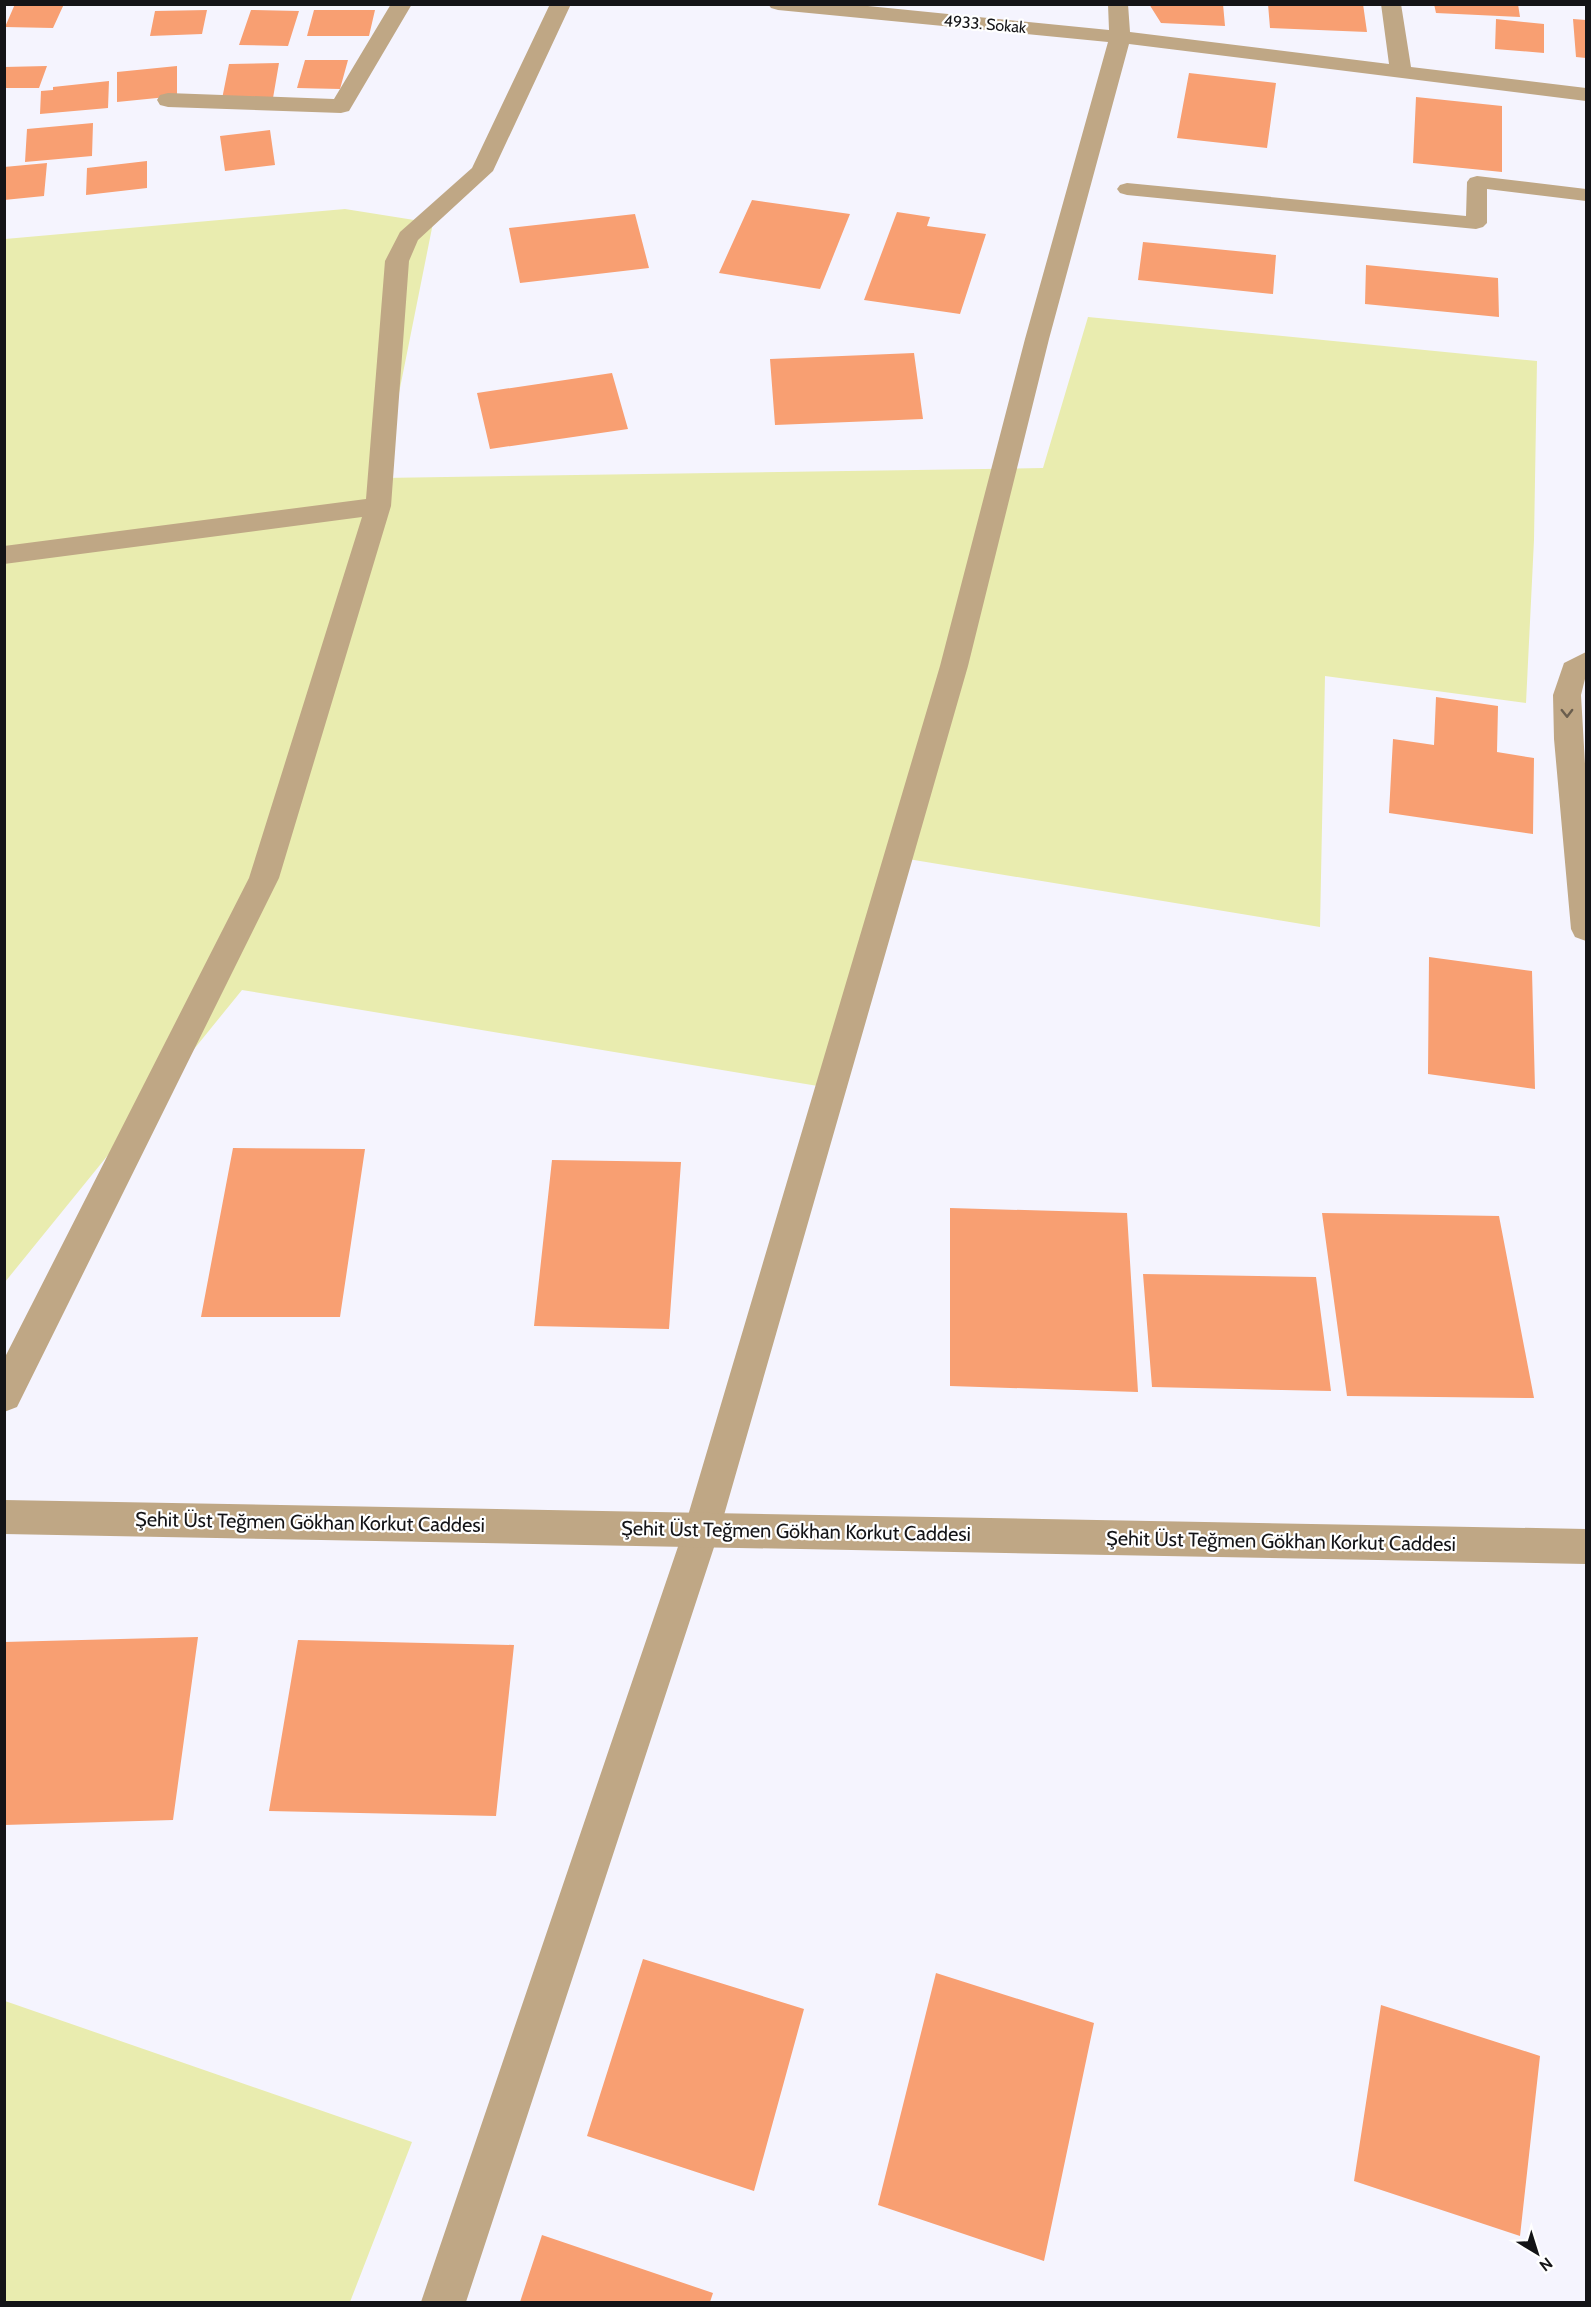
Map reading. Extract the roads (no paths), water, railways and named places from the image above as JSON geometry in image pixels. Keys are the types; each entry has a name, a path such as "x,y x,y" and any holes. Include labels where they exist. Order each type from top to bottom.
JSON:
{"street":[{"path":"168,100 341,106 402,4"},
{"path":"4,1396 264,878 378,506 397,261 408,237 483,171 561,4"},
{"name":"4933. Sokak","path":"778,4 1120,37 1587,95"},
{"path":"443,2302 702,1529 954,666 1037,339 1120,37 1118,4"},
{"path":"1391,4 1401,72"},
{"path":"4,555 378,506"},
{"path":"1587,662 1574,670 1567,695 1568,739 1587,929"},
{"name":"Şehit Üst Teğmen Gökhan Korkut Caddesi","path":"4,1517 1587,1547"}],"lane":[{"path":"1127,189 1476,222 1477,182 1587,195"}]}
